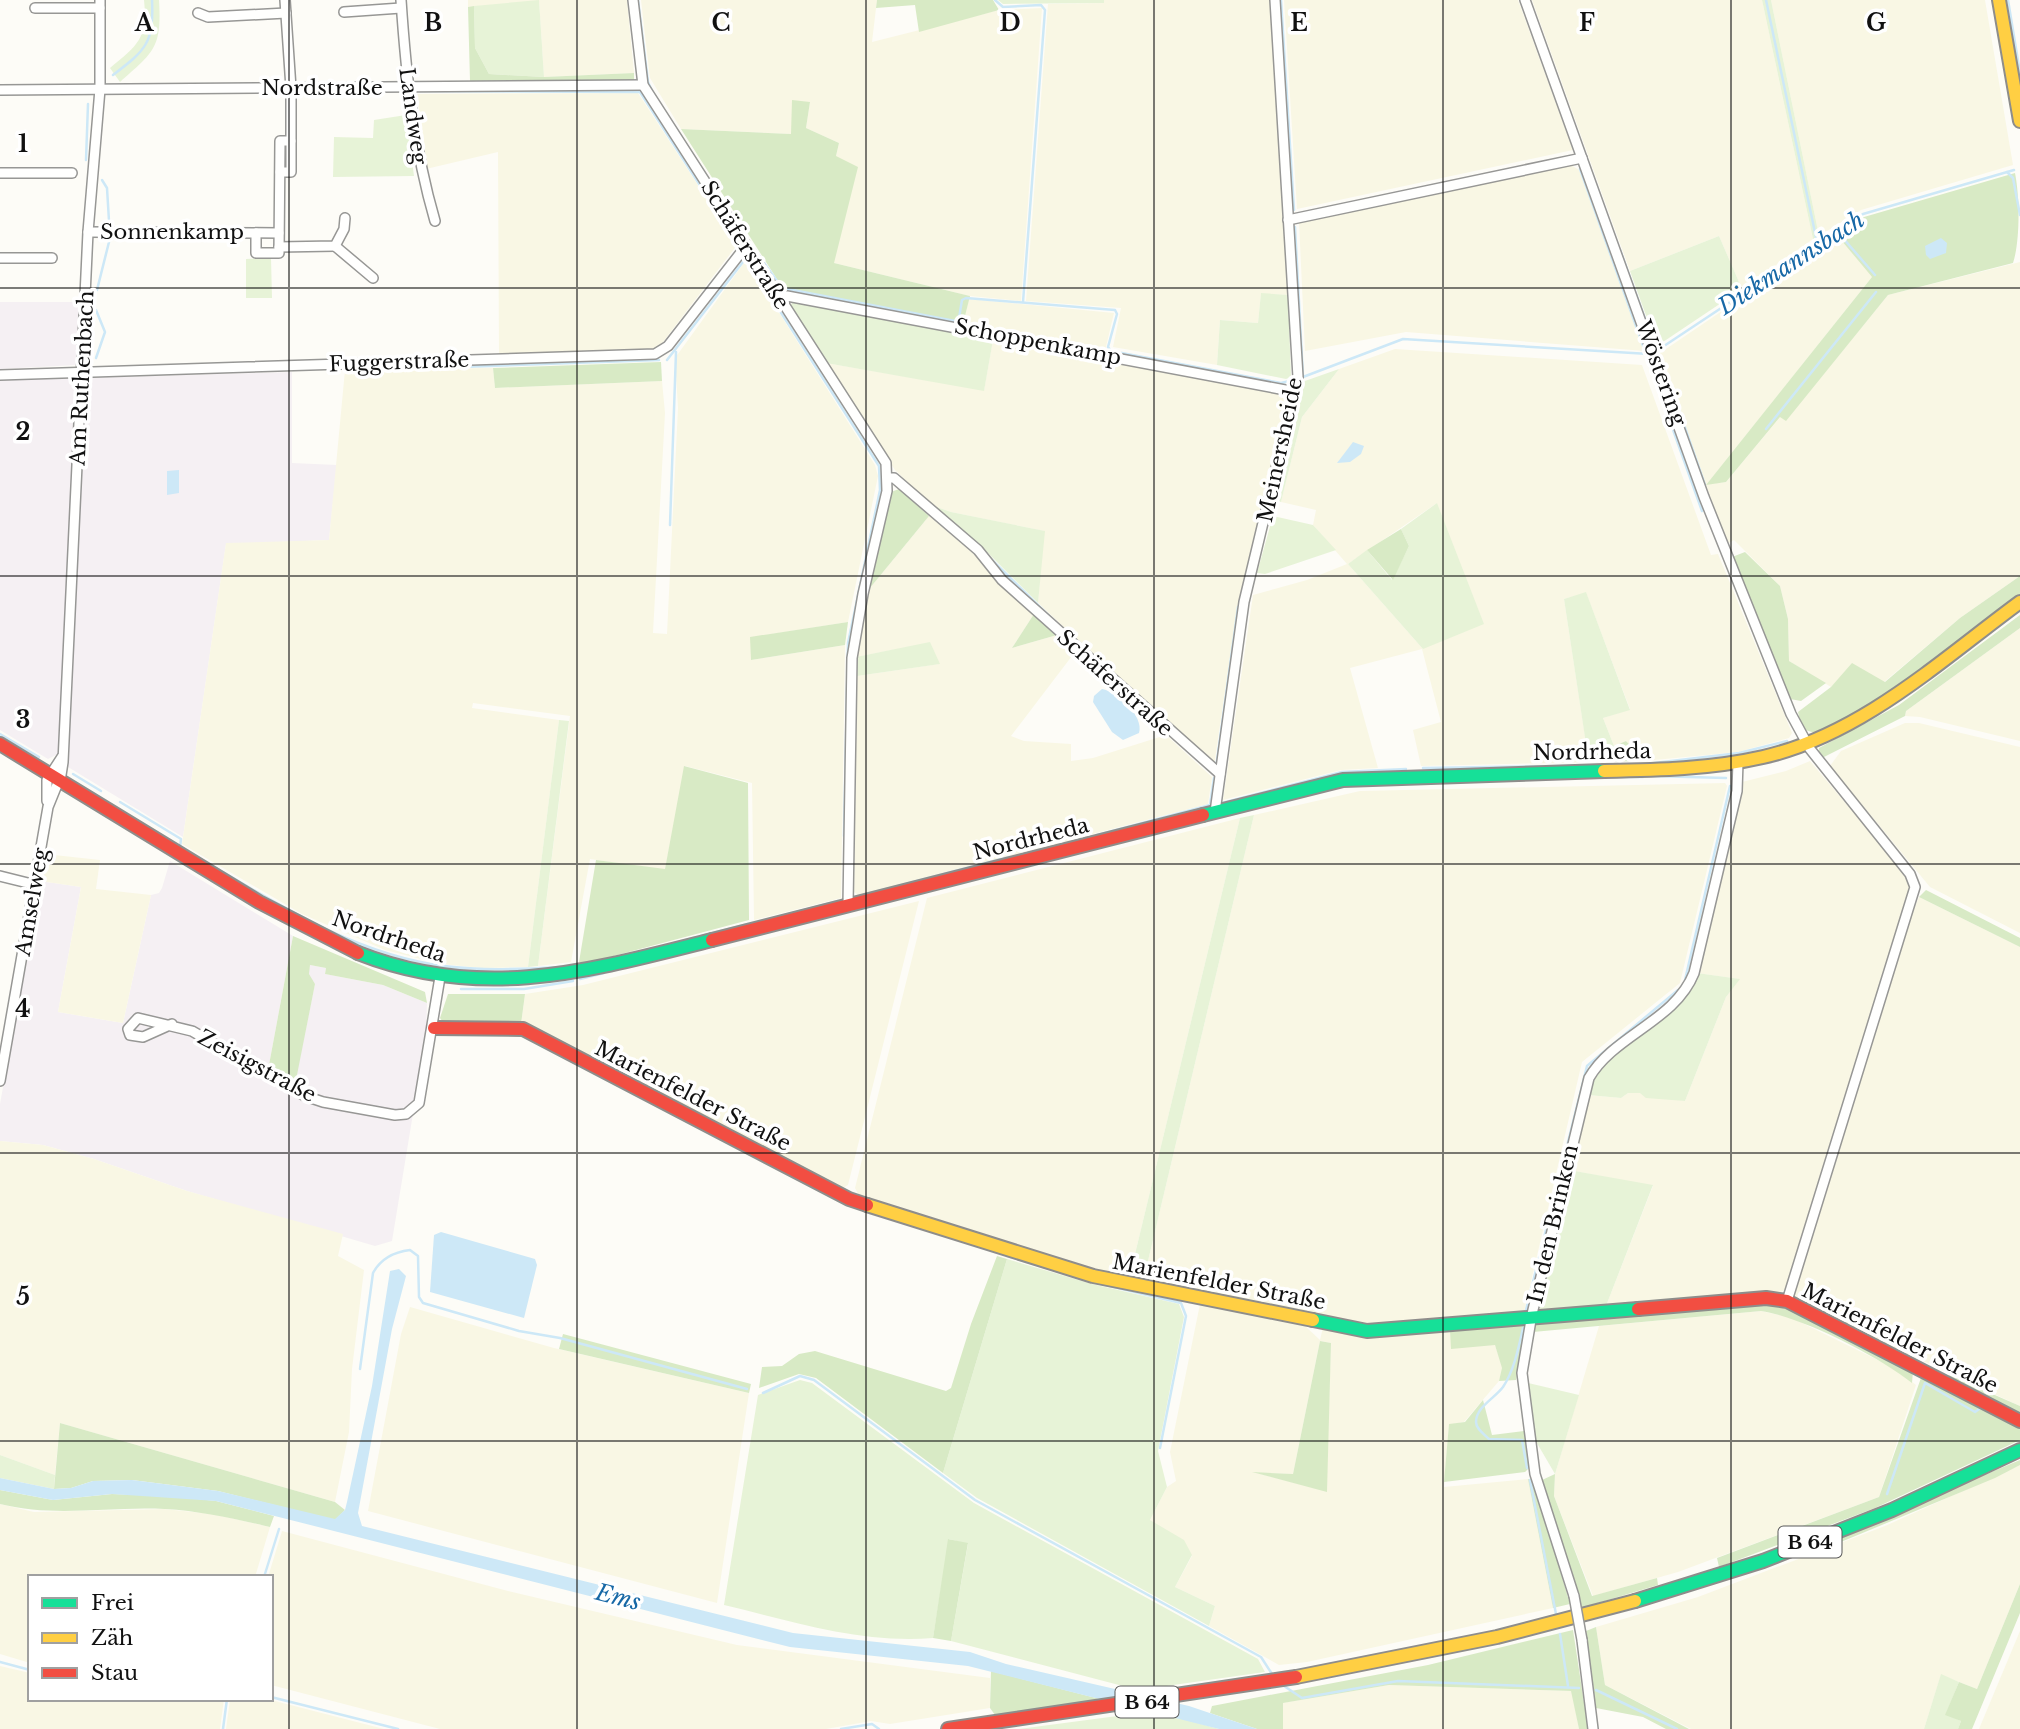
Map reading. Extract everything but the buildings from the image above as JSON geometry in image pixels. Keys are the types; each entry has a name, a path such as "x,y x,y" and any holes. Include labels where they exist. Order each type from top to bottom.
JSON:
{"main road":[{"path":"1999,0 2020,121"},
{"name":"Nordrheda","path":"0,744 307,929 382,960 440,977 514,980 574,973 1359,778 1679,769 1738,762 1806,743 1848,724 1894,697 2020,602"},
{"name":"Marienfelder Straße","path":"434,1028 459,1031 502,1026 523,1029 849,1199 1093,1276 1367,1331 1766,1298 1787,1301 2020,1421"},
{"name":"B 64","path":"948,1729 1272,1684 1506,1637 1688,1586 1913,1501 2020,1450"}],"street":[{"path":"279,247 280,172 291,172 291,88 285,0"},
{"name":"Schäferstraße","path":"633,0 643,85 886,463 888,478 894,478 978,550 1002,580 1220,774"},
{"name":"Meinersheide","path":"1215,812 1244,603 1296,392 1297,365 1275,0"},
{"name":"Wöstering","path":"1525,0 1704,497 1806,743 1910,874 1915,887 1787,1301"},
{"path":"34,8 100,4"},
{"name":"Am Ruthenbach","path":"55,777 62,757 88,232 100,89 100,4"},
{"name":"Landweg","path":"344,12 401,4 408,88 421,173 435,221"},
{"path":"198,13 208,17 286,13"},
{"name":"Nordstraße","path":"0,90 643,85"},
{"path":"1288,220 1582,158"},
{"path":"0,173 72,173"},
{"path":"345,218 344,229 335,246 373,278"},
{"name":"Sonnenkamp","path":"88,232 279,233"},
{"name":"Sonnenkamp","path":"256,233 256,253 279,253 279,247 335,246"},
{"name":"Fuggerstraße","path":"0,375 654,354 668,346 746,246"},
{"path":"0,258 52,258"},
{"name":"Schoppenkamp","path":"780,300 787,296 1296,392"},
{"path":"848,905 852,658 888,478"},
{"name":"In den Brinken","path":"1593,1729 1574,1597 1535,1474 1521,1388 1532,1319 1589,1078 1599,1063 1683,993 1694,973 1737,791 1738,762"},
{"name":"Amselweg","path":"0,1081 55,777"},
{"path":"0,876 36,885"},
{"name":"Zeisigstraße","path":"172,1024 223,1047 305,1096 330,1104 395,1115 406,1114 419,1103 434,1028 440,977"}],"shaded area":[{"path":"468,0 627,0 634,73 544,77 539,1 468,7"},
{"path":"641,0 877,0 872,42 999,10 1042,8 1021,301 970,296 834,263 836,156 839,143 806,128 810,102 791,134 681,129 650,78"},
{"path":"1104,0 1270,0 1288,295 1261,294 1258,323 1220,320 1217,365 1113,347 1121,308 1026,301 1048,4 1104,3"},
{"path":"1284,0 1518,0 1573,150 1297,209"},
{"path":"1532,0 1762,0 1813,239 1742,289 1719,236 1630,271"},
{"path":"1771,0 1985,0 2013,165 1861,210 1819,236"},
{"path":"638,93 737,245 660,346 651,351 499,354 498,152 426,169 417,94"},
{"path":"1571,165 1579,170 1645,351 1406,332 1305,351 1299,222"},
{"path":"1836,234 1872,277 1707,484 1726,482 1781,416 1786,420 1888,295 2020,262 2020,576 1960,618 1884,682 1846,672 1831,687 1789,661 1788,619 1780,586 1734,540 1727,544 1660,353"},
{"path":"746,260 875,465 878,476 848,622 766,635 751,660 845,645 841,898 754,920 752,783 685,766 665,870 590,859 571,962 538,966 570,716 473,703 472,708 559,720 528,967 481,968 441,964 385,950 302,914 182,844 226,543 329,540 345,370 493,368 495,388 662,381 665,413 653,633 667,634 678,408 675,358"},
{"path":"969,299 1114,313 1105,351 963,324"},
{"path":"0,302 81,302 76,365 0,369"},
{"path":"993,340 1290,396 1238,603 1214,766 1038,603 1044,531 951,512 931,505 895,470 826,363 984,390"},
{"path":"1395,349 1642,365 1711,555 1718,554 1792,733 1789,738 1738,752 1644,761 1626,741 1614,746 1603,718 1630,709 1586,593 1564,599 1589,762 1421,766 1413,730 1441,722 1422,649 1350,668 1378,768 1341,770 1223,800 1253,595 1307,580 1347,564 1313,525 1316,510 1281,502 1302,417 1339,369","holes":["1437,503 1423,649 1348,564"]},
{"path":"292,372 292,463 337,465 329,540 226,544 183,837 68,767 69,756 56,755 48,759 0,730 0,380"},
{"path":"929,516 974,554 1034,614 1012,648 1057,635 1075,652 1011,736 1024,741 1071,744 1071,761 1093,758 1166,735 1212,777 1208,804 858,895 854,892 857,676 939,664 929,643 856,657 865,594"},
{"path":"2020,628 2020,741 1920,717 1905,716 1906,711"},
{"path":"1905,723 1919,723 2020,747 2020,933 1930,887 1830,766 1841,751"},
{"path":"1810,761 1907,876 1911,887 1786,1289 1779,1293 1606,1306 1653,1186 1569,1170 1588,1095 1621,1098 1628,1093 1640,1093 1685,1101 1726,997 1739,979 1697,973 1742,782 1786,771"},
{"path":"1725,783 1727,786 1680,983 1582,1062 1523,1316 1367,1326 1143,1282 1254,815 1360,791"},
{"path":"1240,818 1129,1279 861,1199 855,1188 927,898"},
{"path":"45,854 100,860 96,889 151,895 123,1023 58,1012 81,887 40,881"},
{"path":"170,861 293,936 269,1065 295,1080 315,984 308,974 310,965 326,968 325,974 383,985 427,1003 426,1035 392,1241 375,1246 187,1191 94,1159 43,1145 0,1141 0,1104 40,881 81,887 58,1012 123,1023 151,895 159,893 162,888"},
{"path":"1919,897 2020,947 2020,1406 1798,1303 1794,1292 1908,924"},
{"path":"919,901 848,1185 841,1189 521,1024 525,994 583,985"},
{"path":"0,1141 43,1145 94,1159 187,1191 343,1234 338,1256 364,1270 352,1369 349,1432 335,1502 60,1423 55,1475 0,1455"},
{"path":"1200,1304 1303,1324 1320,1340 1323,1327 1450,1330 1495,1345 1503,1368 1499,1381 1464,1422 1449,1425 1444,1487 1528,1479 1553,1608 1307,1662 1279,1665 1209,1626 1215,1606 1175,1587 1192,1556 1150,1520 1167,1487 1176,1481 1170,1452","holes":["1320,1341 1331,1343 1326,1491 1257,1473 1293,1474"]},
{"path":"410,1307 554,1348 749,1393 717,1603 368,1511 401,1334"},
{"path":"1761,1311 1792,1318 1894,1368 1916,1385 1879,1497 1678,1572 1593,1596 1554,1496 1555,1474 1599,1326"},
{"path":"2020,1465 2020,1584 1977,1689 1941,1675 1924,1729 1691,1729 1605,1685 1596,1627 1698,1597 1885,1526"},
{"path":"0,1504 34,1512 164,1509 213,1514 270,1527 256,1575 28,1575 28,1662 0,1654"},
{"path":"282,1531 508,1591 737,1645 990,1678 990,1708 890,1724 871,1721 826,1729 440,1729 273,1686 273,1575 269,1575"},
{"path":"2020,1631 2020,1729 1979,1729"},
{"path":"0,1666 28,1673 28,1701 224,1701 220,1729 0,1729"},
{"path":"1389,1685 1572,1691 1579,1729 1283,1729 1282,1703"},
{"path":"230,1701 273,1701 384,1729 226,1729"}],"green space":[{"path":"144,0 159,0 157,39 148,56 120,82 110,68 139,40 144,23"},
{"path":"539,0 544,77 489,74 475,48 474,6"},
{"path":"877,0 993,0 999,10 919,32 915,5 876,8"},
{"path":"998,0 1104,0 1104,3 1003,4"},
{"path":"1762,0 1771,0 1819,236 1813,239"},
{"path":"474,6 475,48 489,74 544,77 634,73 634,80 470,81 468,7"},
{"path":"792,100 810,102 806,128 839,143 836,156 858,167 834,263 970,296 963,324 782,287 681,129 791,134"},
{"path":"406,115 414,176 333,177 334,137 373,138 374,120"},
{"path":"2015,173 2018,219 2013,263 1888,295 1786,421 1780,417 1726,482 1706,485 1872,277 1836,234 1864,217"},
{"path":"1719,236 1742,289 1657,346 1630,271"},
{"path":"271,258 272,298 246,298 246,259"},
{"path":"1261,293 1288,295 1291,377 1286,379 1217,365 1220,320 1258,323"},
{"path":"794,301 993,340 984,391 826,363 789,307"},
{"path":"661,362 662,381 495,388 493,368"},
{"path":"1339,369 1302,417 1281,502 1275,500 1302,382"},
{"path":"899,489 929,516 865,594 891,492"},
{"path":"1437,503 1484,624 1423,649 1348,564 1367,550 1392,580 1409,546 1401,529"},
{"path":"931,505 951,512 1045,531 1038,603 982,547"},
{"path":"1273,516 1313,525 1336,550 1265,574 1257,573"},
{"path":"1401,529 1409,546 1393,580 1367,550"},
{"path":"1745,552 1780,586 1788,619 1789,661 1826,683 1801,701 1790,699 1732,557"},
{"path":"2020,576 2020,595 1867,708 1815,733 1802,729 1798,712 1831,687 1852,663 1885,682 1960,618"},
{"path":"1586,592 1630,710 1603,718 1614,746 1588,757 1564,599"},
{"path":"1034,614 1057,635 1012,648"},
{"path":"2020,615 2020,628 1906,711 1905,716 1824,757 1819,752 1819,748 1899,705"},
{"path":"848,622 845,645 751,660 750,637"},
{"path":"930,642 940,664 857,676 856,657"},
{"path":"559,720 569,721 538,966 528,967"},
{"path":"1626,741 1644,761 1589,762 1588,757"},
{"path":"684,766 748,783 749,920 591,962 579,962 596,860 665,869"},
{"path":"1254,815 1143,1282 1129,1279 1240,818"},
{"path":"1926,890 2020,938 2020,947 1919,897"},
{"path":"293,936 425,992 427,1003 383,985 325,974 326,968 310,965 309,974 315,984 296,1080 269,1065"},
{"path":"1697,973 1740,979 1726,997 1685,1101 1646,1098 1640,1093 1628,1093 1621,1098 1588,1095 1597,1076 1610,1060 1675,1008 1688,992"},
{"path":"448,994 525,994 521,1024 445,1025 440,1018"},
{"path":"1569,1170 1653,1185 1606,1306 1542,1313 1538,1305"},
{"path":"997,1256 1007,1259 943,1473 816,1378 799,1374 759,1388 762,1367 782,1366 799,1354 815,1351 946,1391 951,1388 971,1324"},
{"path":"1007,1259 1092,1284 1179,1304 1184,1317 1158,1451 1167,1487 1150,1520 1184,1540 1192,1555 1175,1587 1215,1606 1209,1626 977,1498 943,1473"},
{"path":"1763,1303 1798,1312 1913,1371 1912,1383 1880,1361 1839,1339 1797,1321 1761,1311 1533,1332 1536,1323"},
{"path":"1522,1325 1526,1328 1516,1380 1499,1381 1502,1368 1495,1345 1451,1349 1450,1330"},
{"path":"563,1334 751,1384 749,1393 559,1349"},
{"path":"1320,1341 1331,1343 1327,1492 1252,1472 1293,1474"},
{"path":"1922,1375 2020,1426 2020,1440 1875,1508 1719,1567 1717,1558 1879,1497"},
{"path":"1949,1375 2020,1406 2020,1416 1947,1379"},
{"path":"800,1380 812,1383 974,1503 1258,1659 1265,1672 1138,1690 951,1641 968,1544 949,1539 933,1638 880,1638 854,1634 724,1605 758,1395"},
{"path":"1524,1382 1579,1395 1555,1474 1534,1438"},
{"path":"1483,1400 1492,1435 1524,1431 1530,1467 1525,1472 1444,1482 1449,1424 1465,1422"},
{"path":"60,1423 335,1502 345,1510 335,1520 218,1491 132,1480 93,1481 71,1488 54,1489"},
{"path":"0,1455 55,1475 54,1489 0,1478"},
{"path":"2020,1460 2020,1465 1995,1478 1812,1554 1813,1547"},
{"path":"1555,1474 1554,1496 1592,1596 1657,1578 1658,1585 1581,1608 1542,1480"},
{"path":"1528,1479 1533,1480 1570,1604 1553,1608"},
{"path":"0,1490 53,1500 112,1494 169,1496 216,1501 274,1516 270,1527 205,1513 165,1509 41,1510 0,1504"},
{"path":"948,1539 968,1543 951,1641 933,1638"},
{"path":"2020,1584 2020,1613 1972,1729 1958,1729 1961,1721 1945,1715 1959,1682 1977,1689"},
{"path":"1596,1627 1605,1685 1689,1729 1666,1729 1643,1717 1596,1708 1586,1631"},
{"path":"1573,1630 1588,1729 1579,1729 1571,1691 1389,1685 1283,1703 1283,1729 1257,1729 1210,1713 1212,1706 1428,1665"},
{"path":"991,1671 1100,1699 995,1715 990,1708"},
{"path":"1941,1674 1959,1682 1946,1714 1961,1721 1958,1729 1924,1729"},
{"path":"1155,1711 1219,1729 1019,1729"}],"water":[{"path":"1941,238 1947,243 1946,253 1930,259 1926,255 1925,246"},
{"path":"1353,442 1364,446 1361,454 1350,462 1337,463"},
{"path":"179,470 179,493 167,495 167,471"},
{"path":"1102,689 1122,700 1134,712 1140,726 1139,733 1123,740 1112,732 1093,702 1094,696"},
{"path":"441,1232 535,1259 537,1265 524,1318 430,1292 434,1235"},
{"name":"Ems","path":"399,1269 406,1276 392,1329 358,1513 362,1526 793,1633 970,1652 1006,1664 1189,1706 1257,1729 1219,1729 968,1666 790,1647 216,1501 112,1494 53,1500 0,1490 0,1478 54,1489 71,1488 93,1481 132,1480 218,1491 335,1519 345,1510 347,1502 372,1386 390,1271"}],"waterway":[{"path":"113,75 146,44 151,26 152,0"},
{"path":"638,0 648,82 653,93"},
{"path":"995,0 1003,7 1041,5 1045,10 1023,302"},
{"path":"1281,0 1294,210"},
{"path":"1766,0 1817,242"},
{"path":"2008,0 2020,73"},
{"path":"420,91 640,92 739,246"},
{"path":"86,160 88,104"},
{"path":"685,143 746,237"},
{"path":"1580,169 1702,511"},
{"name":"Diekmannsbach","path":"1661,348 1863,214 2014,170"},
{"name":"Diekmannsbach","path":"2007,172 2013,178 2020,215"},
{"path":"102,180 107,188 109,221"},
{"name":"Diekmannsbach","path":"1295,227 1303,377 1403,339 1649,354"},
{"path":"1836,230 1875,275"},
{"path":"97,290 109,242"},
{"path":"755,250 782,288 955,321 959,318 962,300 966,298 1115,310 1117,314 1108,347 1111,351 1281,383 1294,380"},
{"path":"1620,250 1652,338"},
{"path":"667,360 746,258 879,466 880,490 848,643 844,836"},
{"path":"1766,429 1876,292"},
{"path":"96,310 105,332 96,358"},
{"path":"670,525 676,352"},
{"path":"1661,359 1705,485"},
{"path":"349,371 659,360"},
{"path":"991,559 1051,618"},
{"path":"1216,768 1238,607"},
{"path":"0,734 39,757"},
{"path":"1654,763 1739,753 1787,741"},
{"path":"1423,768 1642,765"},
{"path":"1222,803 1342,772 1406,769"},
{"path":"73,774 101,791"},
{"path":"1652,776 1726,778"},
{"path":"1621,777 1643,777"},
{"path":"1097,835 1210,805 1214,778"},
{"path":"1685,980 1730,786"},
{"path":"120,802 181,839 180,847"},
{"path":"859,896 1009,857"},
{"path":"216,868 297,915 383,952 459,968 561,967"},
{"path":"758,922 838,901"},
{"path":"674,943 748,924"},
{"path":"580,979 604,973"},
{"path":"461,989 524,989 573,981"},
{"path":"1526,1310 1587,1066 1678,990"},
{"path":"360,1369 373,1273 388,1257 410,1250 418,1256 419,1297 423,1303 519,1331 560,1338 747,1389"},
{"path":"1007,1256 1067,1274"},
{"path":"1101,1284 1181,1303 1186,1316 1160,1448"},
{"path":"1523,1328 1507,1381 1482,1407 1476,1425 1489,1439 1522,1440 1527,1468"},
{"path":"763,1393 800,1376 814,1380 975,1500 1261,1657 1274,1677"},
{"path":"1887,1494 1925,1383 1975,1412 1982,1407"},
{"path":"2007,1408 2020,1414"},
{"path":"1530,1480 1556,1614"},
{"path":"265,1575 279,1529"},
{"path":"1560,1634 1568,1686"},
{"path":"0,1662 28,1669"},
{"path":"1284,1686 1302,1698 1398,1681 1579,1688"},
{"path":"1596,1690 1677,1729"},
{"path":"273,1698 398,1729"},
{"path":"223,1729 227,1701"},
{"path":"841,1729 872,1724 879,1729"}],"traffic: fast":[{"path":"1203,815 1343,780 1604,771"},
{"path":"358,953 404,968 448,976 492,979 579,971 712,940"},
{"path":"1313,1320 1367,1331 1638,1309"},
{"path":"1635,1601 1763,1561 1892,1510 2020,1450"}],"traffic: slow":[{"path":"1999,0 2020,121"},
{"path":"1604,771 1724,764 1763,757 1799,746 1867,714 1930,671 2020,602"},
{"path":"867,1205 1093,1276 1313,1320"},
{"path":"1296,1677 1497,1637 1635,1601"}],"traffic: jam":[{"path":"0,744 259,902 358,953"},
{"path":"712,940 1203,815"},
{"path":"434,1028 523,1029 849,1199 867,1205"},
{"path":"1638,1309 1766,1298 1787,1301 2020,1421"},
{"path":"948,1729 1296,1677"}]}
